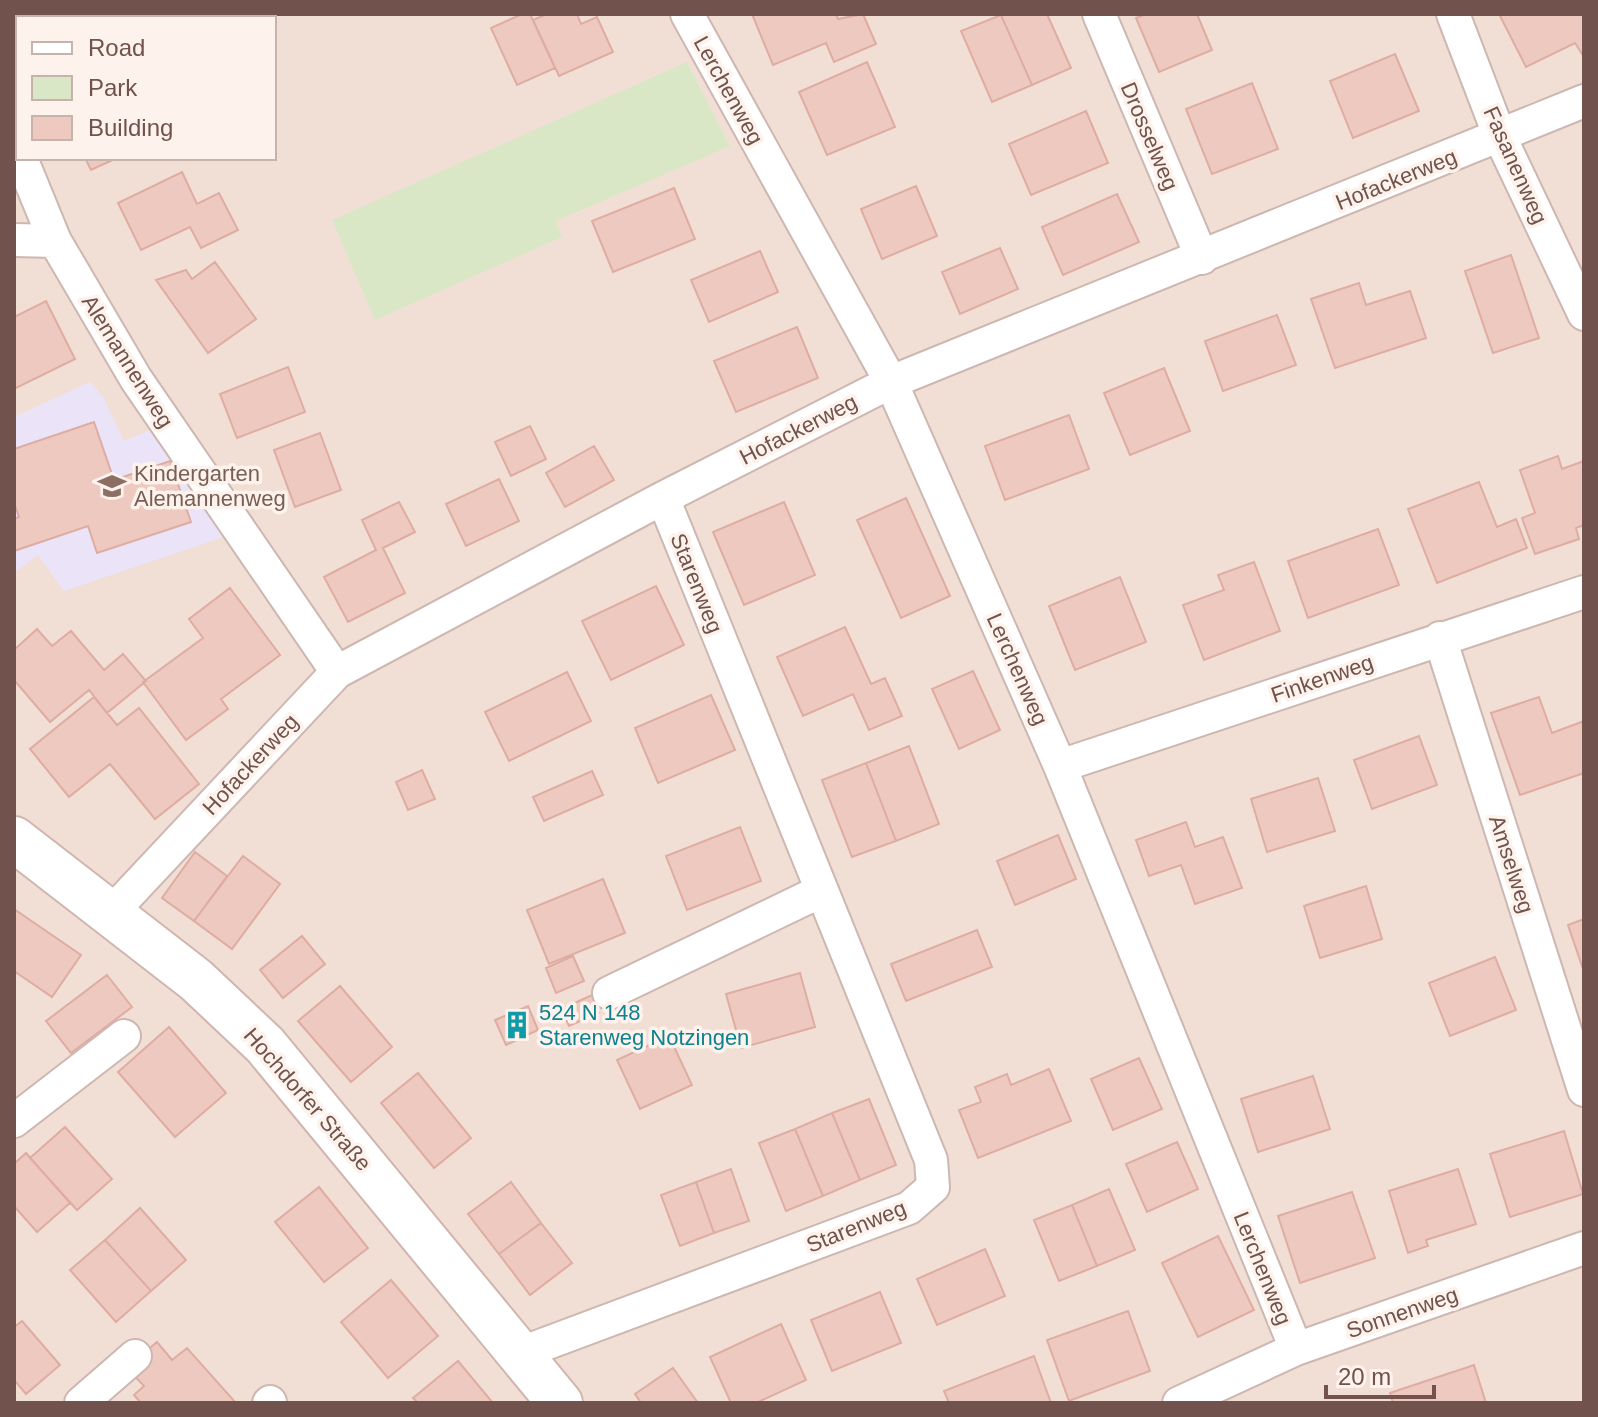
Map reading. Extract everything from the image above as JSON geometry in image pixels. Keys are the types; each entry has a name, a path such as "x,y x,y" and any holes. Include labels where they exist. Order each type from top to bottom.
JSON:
{"main road":[{"name":"Hochdorfer Straße","path":"14,839 196,980 265,1045 560,1403"}],"street":[{"name":"Lerchenweg","path":"687,14 891,382 1060,766 1296,1349"},
{"name":"Drosselweg","path":"1099,14 1202,258"},
{"name":"Fasanenweg","path":"1453,14 1500,137 1584,314"},
{"name":"Hofackerweg","path":"111,913 337,672 663,498 891,382 1584,101"},
{"name":"Alemannenweg","path":"22,160 55,241 136,379 337,672"},
{"path":"14,240 55,241"},
{"name":"Starenweg","path":"521,1353 909,1208 933,1187 931,1160 663,498"},
{"name":"Finkenweg","path":"1060,766 1584,592"},
{"name":"Amselweg","path":"1440,638 1584,1090"},
{"path":"609,993 821,891"},
{"path":"14,1121 124,1036"},
{"name":"Sonnenweg","path":"1179,1403 1296,1349 1584,1248"},
{"path":"97,1398 135,1356"}],"shaded area":[{"path":"14,14 1584,14 1584,1403 14,1403"},
{"name":"Kindergarten Alemannenweg","path":"90,382 103,396 124,441 166,423 241,531 64,591 38,555 14,573 14,417"}],"green space":[{"path":"687,62 730,146 556,221 562,237 375,320 332,220"}],"building":[{"path":"39,14 132,16 40,16"},
{"path":"522,14 530,14 555,68 517,85 491,28"},
{"path":"547,14 577,14 581,24 597,17 613,52 559,76 533,20"},
{"path":"752,14 836,14 838,19 863,14 876,44 834,62 826,43 773,65"},
{"path":"1047,14 1071,68 1032,85 1001,15"},
{"path":"1146,14 1197,14 1212,50 1159,72 1136,18"},
{"path":"1499,14 1584,14 1584,57 1575,43 1526,67"},
{"path":"1001,15 1032,85 992,102 961,31"},
{"path":"1395,54 1419,111 1353,138 1330,81"},
{"path":"867,62 895,127 827,155 799,92"},
{"path":"1252,83 1278,149 1212,174 1186,109"},
{"path":"1086,111 1108,163 1031,195 1009,144"},
{"path":"86,160 113,160 91,170"},
{"path":"182,172 197,204 219,193 238,230 201,248 190,227 141,250 118,203"},
{"path":"916,186 937,236 882,259 861,209"},
{"path":"674,188 695,239 613,272 592,221"},
{"path":"1117,194 1139,242 1063,275 1042,227"},
{"path":"1000,248 1018,289 960,314 942,272"},
{"path":"760,251 778,292 709,322 691,280"},
{"path":"1511,255 1539,338 1493,353 1465,271"},
{"path":"215,262 256,319 208,353 156,280 186,270 192,279"},
{"path":"1359,283 1366,305 1410,291 1426,338 1335,368 1311,299"},
{"path":"46,301 75,359 14,389 14,317"},
{"path":"1277,315 1296,365 1223,391 1205,341"},
{"path":"797,327 818,378 736,412 714,361"},
{"path":"288,367 305,412 237,438 220,394"},
{"path":"1164,368 1190,431 1130,455 1104,393"},
{"path":"1069,415 1089,469 1005,500 985,446"},
{"name":"Kindergarten Alemannenweg","path":"94,422 114,480 170,461 191,522 97,553 88,526 14,551 14,519 19,517 14,503 14,449"},
{"path":"530,426 546,459 511,476 495,442"},
{"path":"320,433 341,490 295,507 274,450"},
{"path":"594,446 614,480 565,507 546,473"},
{"path":"1558,456 1562,469 1584,461 1584,525 1576,528 1579,539 1535,554 1522,518 1535,513 1520,470"},
{"path":"499,479 519,521 466,546 446,504"},
{"path":"1479,482 1497,527 1516,519 1527,548 1437,583 1408,509"},
{"path":"906,498 950,596 901,618 857,520"},
{"path":"399,502 415,532 383,548 405,593 348,622 324,577 376,550 362,520"},
{"path":"784,502 815,575 744,605 713,532"},
{"path":"1378,529 1399,585 1308,618 1288,561"},
{"path":"1254,562 1280,631 1204,660 1183,605 1224,590 1218,575"},
{"path":"1120,577 1146,642 1075,670 1049,606"},
{"path":"656,586 684,645 611,680 582,621"},
{"path":"230,588 280,655 221,699 228,709 186,740 143,682 203,638 189,619"},
{"path":"845,627 871,684 885,678 902,716 869,730 853,694 803,716 777,657"},
{"path":"37,629 52,646 71,631 104,670 123,654 146,681 107,713 89,690 50,722 14,680 14,650"},
{"path":"973,671 1000,730 959,749 932,689"},
{"path":"567,672 591,721 509,761 485,712"},
{"path":"711,695 735,750 658,783 635,728"},
{"path":"94,697 117,725 139,708 199,784 155,819 110,764 69,797 30,749"},
{"path":"1539,697 1552,733 1584,721 1584,773 1520,795 1491,713"},
{"path":"1419,736 1437,785 1372,809 1354,760"},
{"path":"909,746 939,824 896,841 866,763"},
{"path":"866,763 896,841 852,857 822,780"},
{"path":"422,770 435,799 408,810 396,782"},
{"path":"592,771 603,795 544,821 533,797"},
{"path":"1318,778 1335,831 1267,852 1251,799"},
{"path":"1186,822 1195,847 1223,837 1242,888 1195,904 1181,865 1149,876 1136,840"},
{"path":"740,827 761,881 687,910 666,856"},
{"path":"1058,835 1076,879 1015,905 997,861"},
{"path":"195,852 227,876 194,921 162,898"},
{"path":"243,856 280,884 232,949 194,921"},
{"path":"603,879 625,933 549,964 527,910"},
{"path":"1366,886 1382,939 1320,958 1304,906"},
{"path":"14,909 81,955 52,997 14,971"},
{"path":"1584,919 1584,972 1568,925"},
{"path":"977,930 992,967 906,1001 891,964"},
{"path":"302,936 325,964 283,998 260,970"},
{"path":"573,956 584,981 556,993 546,968"},
{"path":"1495,957 1516,1010 1450,1036 1429,983"},
{"path":"800,973 815,1027 741,1048 726,994"},
{"path":"107,975 132,1007 71,1053 46,1021"},
{"path":"340,986 392,1047 351,1082 298,1021"},
{"path":"592,995 599,1013 569,1026 561,1009"},
{"name":"524 N 148 Starenweg Notzingen","path":"528,1006 538,1030 506,1045 495,1020"},
{"path":"169,1027 226,1093 175,1137 118,1072"},
{"path":"669,1036 692,1085 640,1109 617,1060"},
{"path":"1139,1058 1162,1109 1113,1130 1091,1079"},
{"path":"1049,1069 1071,1121 978,1158 959,1110 981,1102 975,1087 1007,1074 1011,1085"},
{"path":"418,1073 471,1138 434,1168 381,1103"},
{"path":"1313,1076 1330,1129 1258,1152 1241,1099"},
{"path":"869,1099 896,1165 860,1180 832,1113"},
{"path":"832,1113 860,1180 823,1196 795,1129"},
{"path":"65,1127 112,1179 77,1210 30,1158"},
{"path":"795,1129 823,1196 786,1211 759,1143"},
{"path":"1564,1131 1583,1194 1510,1217 1490,1154"},
{"path":"1177,1142 1198,1189 1147,1212 1126,1164"},
{"path":"26,1153 70,1203 37,1232 14,1206 14,1164"},
{"path":"731,1169 749,1221 714,1233 696,1182"},
{"path":"1458,1169 1476,1224 1426,1240 1428,1246 1408,1253 1389,1191"},
{"path":"511,1182 541,1223 499,1254 468,1214"},
{"path":"696,1182 714,1233 680,1246 661,1195"},
{"path":"319,1187 368,1248 324,1282 275,1222"},
{"path":"1109,1189 1135,1250 1097,1266 1072,1205"},
{"path":"1352,1192 1375,1258 1300,1283 1278,1216"},
{"path":"1072,1205 1097,1266 1059,1281 1034,1220"},
{"path":"140,1208 186,1260 151,1291 105,1240"},
{"path":"541,1223 572,1263 530,1295 499,1254"},
{"path":"1218,1236 1254,1310 1198,1337 1162,1263"},
{"path":"105,1240 151,1291 116,1322 70,1270"},
{"path":"985,1249 1005,1296 937,1325 917,1279"},
{"path":"391,1280 438,1336 388,1378 341,1322"},
{"path":"880,1292 901,1343 832,1371 811,1320"},
{"path":"1128,1311 1150,1371 1069,1401 1047,1340"},
{"path":"22,1321 60,1365 26,1394 14,1380 14,1327"},
{"path":"781,1324 806,1380 756,1403 731,1403 710,1357"},
{"path":"157,1342 172,1360 187,1348 236,1403 141,1403 134,1395 144,1386 127,1368"},
{"path":"1034,1356 1051,1403 949,1403 944,1391"},
{"path":"458,1361 493,1403 418,1403 413,1398"},
{"path":"1474,1365 1486,1403 1393,1403 1390,1393"},
{"path":"673,1368 698,1403 641,1403 635,1394"}],"place":[{"name":"Kindergarten Alemannenweg","path":"112,486"},
{"name":"524 N 148 Starenweg Notzingen","path":"517,1025"}]}
